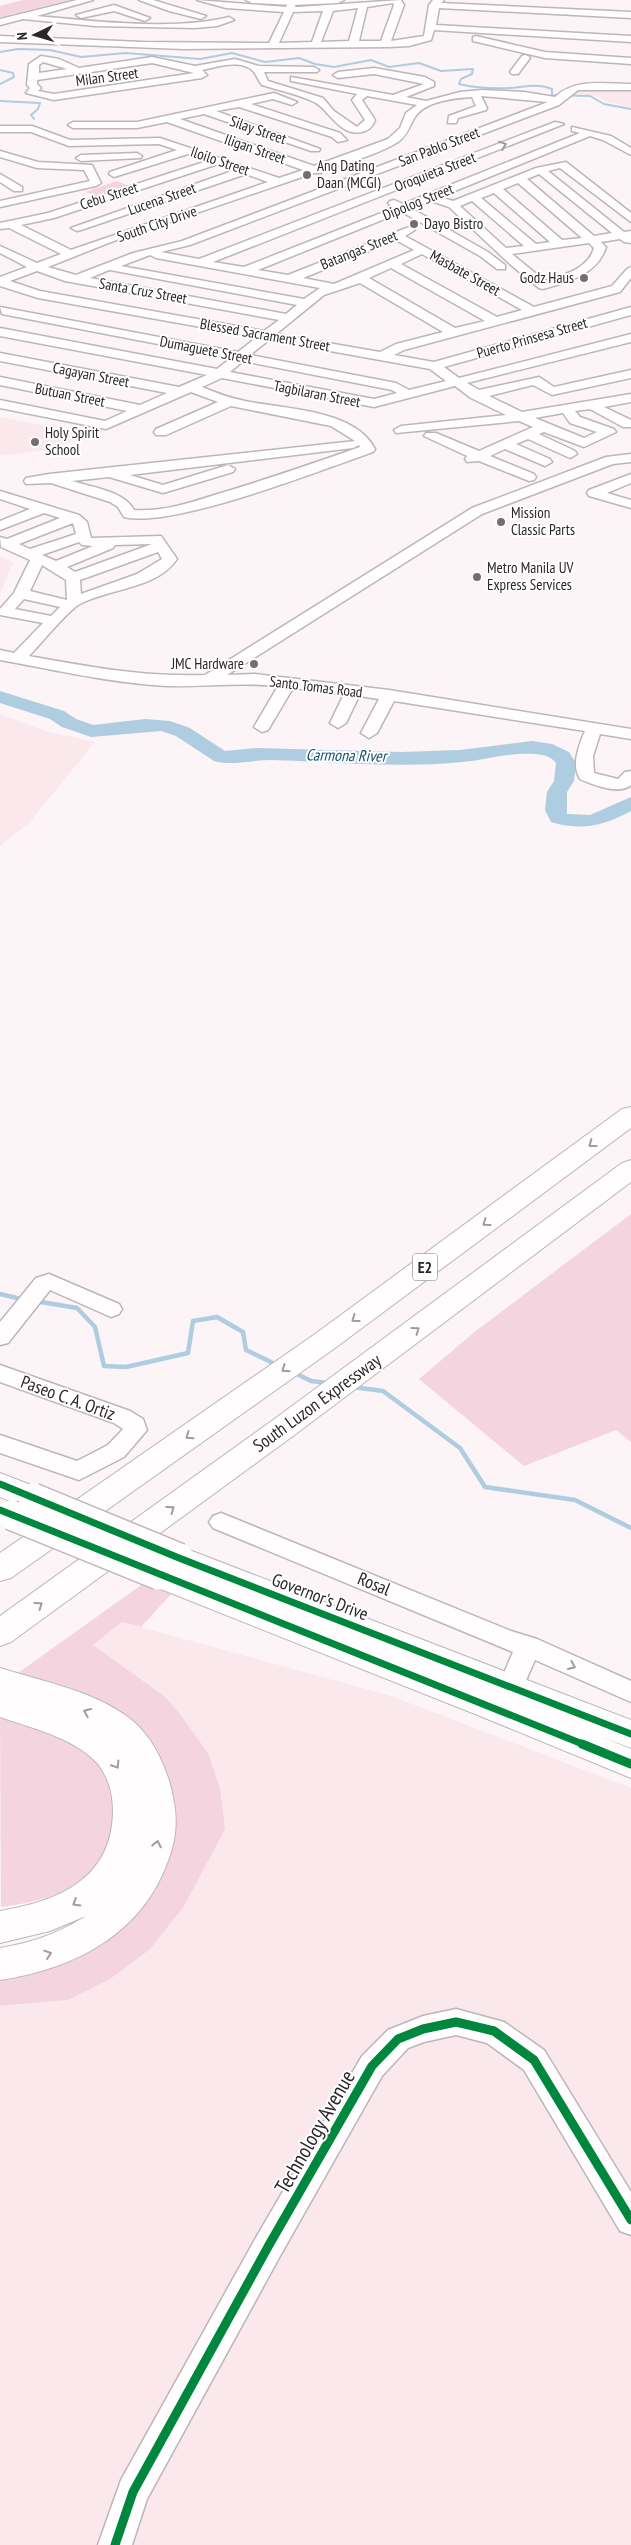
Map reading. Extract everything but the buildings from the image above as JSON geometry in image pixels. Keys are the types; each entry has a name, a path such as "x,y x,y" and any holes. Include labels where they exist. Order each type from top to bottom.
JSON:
{"highway":[{"name":"E2","path":"0,1569 325,1341 631,1115"},
{"name":"South Luzon Expressway","path":"0,1633 377,1359 631,1169"},
{"name":"Governor's Drive","path":"0,1484 15,1508 169,1566 511,1688 631,1734"},
{"path":"0,1551 52,1531"},
{"name":"Governor's Drive","path":"169,1566 487,1704 631,1764"},
{"path":"0,1927 36,1921 52,1915 94,1891 115,1868 124,1854 130,1826 130,1807 126,1785 114,1760 105,1750 74,1730 12,1696"},
{"path":"0,1964 44,1956 62,1949 100,1926 136,1891 152,1862 160,1831 157,1792 150,1771 132,1742 114,1727 92,1714 12,1696"}],"main road":[{"path":"252,0 289,6 338,0"}],"street":[{"path":"0,23 88,0"},
{"path":"144,0 186,13 242,21"},
{"path":"202,0 246,8 289,6 329,9 395,0 399,5 386,44"},
{"path":"1,45 20,42 148,46 386,44 402,47 428,38 430,27 436,16 437,2 631,15"},
{"path":"573,2 631,5"},
{"path":"273,46 273,35 289,6"},
{"path":"353,44 363,9 362,6"},
{"path":"71,22 78,16 114,8 145,18 137,35"},
{"path":"315,46 329,9"},
{"path":"22,16 42,21 143,24 219,24 229,20"},
{"path":"0,23 24,30 137,35 198,35"},
{"path":"430,27 631,39"},
{"path":"464,29 467,37 545,55 631,61"},
{"path":"512,32 514,35 535,41 568,46"},
{"path":"597,48 600,47 605,37"},
{"path":"464,44 526,58 631,68"},
{"path":"29,56 56,61 78,70"},
{"path":"515,72 526,58"},
{"path":"41,59 34,64 32,85 36,88 31,94 54,97 203,74 225,73"},
{"path":"34,77 152,60 203,74 236,61 245,62 256,69 262,80 268,84 319,100 330,113 350,128 358,131 366,127 370,121 369,109 356,100 364,93"},
{"name":"Milan Street","path":"93,80 179,67"},
{"path":"256,69 296,68 373,82"},
{"path":"331,74 374,71 425,80 430,84 430,86 391,98"},
{"path":"249,80 294,79 423,106 475,94 514,93 562,98"},
{"name":"Milan Street","path":"36,88 55,85"},
{"path":"390,85 416,90"},
{"name":"San Pablo Street","path":"77,279 148,253 186,243 525,114 562,98 573,88 584,86 631,87"},
{"path":"452,121 454,116 459,113 482,108 475,94"},
{"path":"73,125 121,126 274,96 305,107"},
{"path":"239,103 336,135 342,140 285,160"},
{"name":"South City Drive","path":"0,282 107,240 315,171 395,139 407,127 410,115 423,106"},
{"name":"Silay Street","path":"202,110 315,149"},
{"path":"525,114 607,138 631,152"},
{"name":"Iligan Street","path":"167,118 348,182 376,194 484,254 501,267"},
{"name":"Oroquieta Street","path":"200,263 559,124"},
{"name":"Iloilo Street","path":"0,129 32,130 69,143 160,141 280,182"},
{"name":"Dipolog Street","path":"245,271 590,133"},
{"path":"0,137 18,136"},
{"path":"114,174 189,150"},
{"path":"2,155 32,176 80,162 140,156 156,160"},
{"name":"Cebu Street","path":"5,225 50,216 217,160"},
{"path":"0,204 95,185 88,167 80,162"},
{"path":"453,204 540,170 562,164 631,219"},
{"name":"Lucena Street","path":"77,228 246,170"},
{"path":"540,170 626,235 631,242"},
{"path":"0,193 92,174"},
{"path":"431,197 453,204 528,274 543,285 578,274 599,252 600,247 519,178"},
{"path":"2,180 18,190"},
{"path":"495,188 560,245"},
{"path":"474,197 534,248"},
{"path":"50,216 107,240"},
{"name":"Batangas Street","path":"289,279 429,222"},
{"path":"5,225 71,254"},
{"name":"Masbate Street","path":"396,235 534,312"},
{"path":"504,252 626,235"},
{"name":"Santa Cruz Street","path":"0,249 37,267 77,279 290,318"},
{"path":"0,404 106,425 218,376 320,292 360,278 423,250"},
{"path":"580,254 599,252"},
{"path":"148,253 333,287"},
{"path":"516,263 534,261"},
{"path":"392,264 496,322"},
{"path":"528,274 588,265"},
{"path":"110,266 307,302"},
{"path":"382,356 400,347 616,289 631,271"},
{"path":"360,278 454,333"},
{"name":"Blessed Sacrament Street","path":"0,282 38,294 434,366 476,395 519,417 584,443 608,432 575,420 567,410"},
{"path":"560,292 631,332"},
{"path":"1,311 38,294"},
{"name":"Dumaguete Street","path":"1,311 396,386 407,395"},
{"name":"Puerto Prinsesa Street","path":"434,366 631,311"},
{"name":"Tagbilaran Street","path":"0,332 218,376 367,403 459,383 631,338"},
{"name":"Cagayan Street","path":"0,357 188,390 229,402 338,424 366,443"},
{"path":"476,395 533,381 539,382 552,391 631,374"},
{"name":"Butuan Street","path":"0,381 139,409"},
{"path":"401,430 519,417 628,401"},
{"path":"161,432 229,402"},
{"path":"593,405 604,414 628,424"},
{"path":"489,420 570,454"},
{"path":"451,424 480,438 545,462"},
{"path":"473,458 527,437 544,427"},
{"path":"431,436 473,458 529,477"},
{"path":"31,480 49,478 106,472 266,456 366,443 368,449 206,502 141,516 129,514 124,504 115,499 49,478"},
{"path":"106,472 163,488 266,456"},
{"path":"210,679 477,511 611,460 631,458"},
{"path":"627,482 594,493 631,504"},
{"path":"0,495 74,518 80,522 83,536 87,542 153,539 162,546 170,559 165,565 148,574 72,603 18,658"},
{"path":"0,506 16,500"},
{"path":"0,526 44,508"},
{"path":"3,543 74,518"},
{"path":"55,621 5,612 21,594 33,557 83,536"},
{"path":"56,566 117,541"},
{"path":"3,543 56,566 73,578"},
{"path":"73,578 162,546"},
{"path":"72,603 73,578"},
{"path":"21,594 72,603"},
{"name":"Santo Tomas Road","path":"0,655 127,678 168,681 254,679 389,695 631,734"},
{"path":"262,726 288,683"},
{"path":"338,723 353,692"},
{"path":"369,733 389,695"},
{"path":"595,728 584,751 583,761 586,775 595,780 621,785 631,776"},
{"path":"0,1337 37,1294 44,1283 55,1282 111,1309"},
{"name":"Paseo C. A. Ortiz","path":"0,1373 122,1417 135,1425 136,1430 116,1451 79,1471 0,1444"},
{"name":"Rosal","path":"221,1522 506,1640 528,1646 631,1692"},
{"path":"511,1688 528,1646"},
{"name":"Technology Avenue","path":"115,2545 133,2492 269,2245 372,2066 398,2039 424,2029 456,2022 494,2031 534,2060 631,2220"}],"shaded area":[{"path":"23,0 70,0 0,17 0,6"},
{"path":"579,82 631,84 631,107 607,102 597,96 573,93"},
{"path":"117,181 132,187 101,198 85,192"},
{"name":"Holy Spirit School","path":"0,417 85,434 54,449 0,456"},
{"path":"0,557 13,562 0,594"},
{"path":"0,714 45,731 95,742 29,823 0,846"},
{"path":"631,1214 631,1442 616,1430 524,1466 419,1379 477,1330"},
{"path":"144,1583 171,1594 141,1627 122,1622 93,1645 164,1696 180,1714 208,1753 220,1788 225,1829 183,1908 149,1950 110,1979 68,2000 0,2006 0,1980 33,1974 74,1960 108,1940 129,1921 173,1826 11,1678"},
{"path":"122,1622 391,1696 631,1788 631,2545 0,2545 0,2006 68,2000 110,1979 149,1950 183,1908 220,1788 208,1753 180,1714 164,1696 93,1645"},
{"path":"0,1713 63,1740 86,1754 104,1772 110,1785 113,1799 112,1840 110,1846 94,1868 71,1887 58,1893 30,1902 1,1907"}],"waterway":[{"path":"0,52 18,49 50,50 81,57 126,53 200,59 232,53 265,62 299,58 315,64 334,67 371,60 389,67 419,63 441,71 473,69 472,74 461,79 459,84 491,88 542,86 552,89 552,95 590,96 604,104 631,109"},
{"path":"0,70 13,73 14,77 0,84"},
{"path":"0,101 40,103 38,109 31,115 34,119"},
{"name":"Carmona River","path":"0,697 57,715 69,723 91,731 163,725 183,732 221,757 256,754 401,758 460,756 532,747 552,750 562,756 566,763 564,781 557,792 555,810 558,818 568,821 587,822 605,816 631,803"},
{"path":"0,1294 25,1300"},
{"path":"35,1301 77,1308 95,1327 104,1366 126,1367 188,1353 193,1321 217,1317 243,1332 246,1350 277,1365"},
{"path":"293,1372 311,1381 328,1383"},
{"path":"353,1387 383,1391 460,1448 485,1487 575,1500 631,1528"}],"cycle path":[{"path":"0,1484 179,1558 631,1734"},
{"path":"0,1510 487,1704 631,1764"},
{"path":"115,2545 133,2492 269,2245 372,2066 398,2039 423,2029 456,2022 494,2031 534,2060 631,2220"}],"place":[{"name":"Ang Dating Daan (MCGI)","path":"307,175"},
{"name":"Dayo Bistro","path":"414,224"},
{"name":"Godz Haus","path":"584,278"},
{"name":"Holy Spirit School","path":"35,442"},
{"name":"Mission Classic Parts","path":"501,522"},
{"name":"Metro Manila UV Express Services","path":"477,577"},
{"name":"JMC Hardware","path":"254,664"}]}
